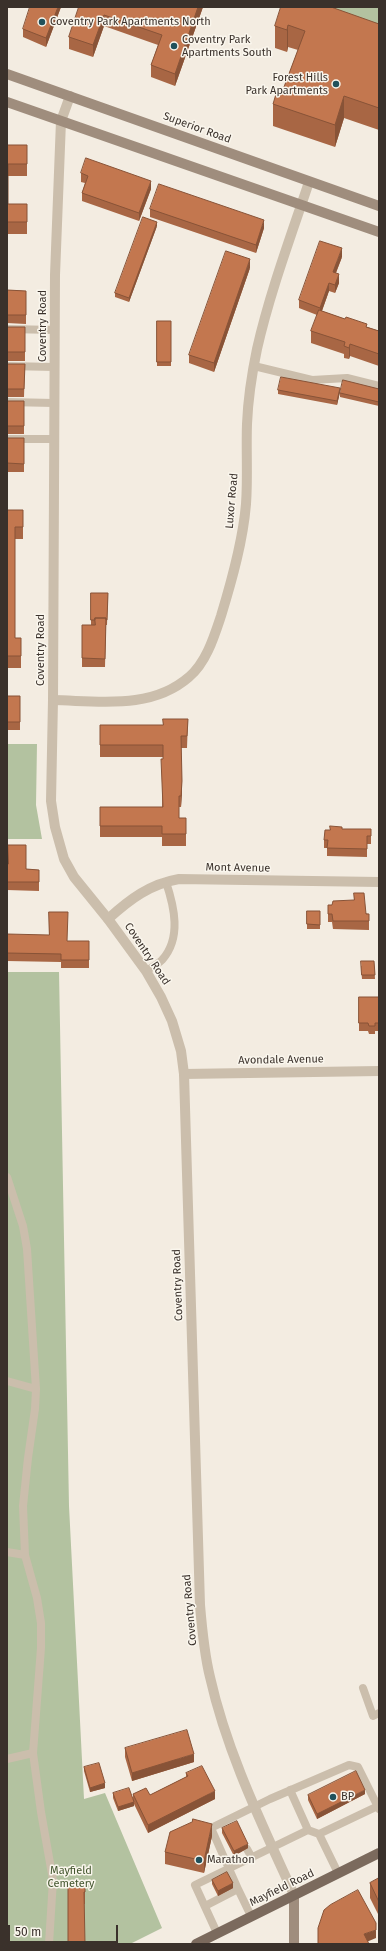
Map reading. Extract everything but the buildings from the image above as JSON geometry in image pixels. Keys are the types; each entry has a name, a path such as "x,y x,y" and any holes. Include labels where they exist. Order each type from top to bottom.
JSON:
{"main road":[{"name":"Superior Road","path":"7,74 379,206"},
{"path":"7,102 379,232"},
{"name":"Mayfield Road","path":"196,1944 379,1853"},
{"name":"Coventry Road","path":"294,1895 294,1944"}],"street":[{"name":"Coventry Road","path":"70,96 61,122 55,275 53,700 51,795 56,834 64,859 74,876 146,971 172,1022 181,1051 184,1074 200,1605 210,1676 224,1724 254,1807 294,1895"},
{"name":"Luxor Road","path":"53,700 137,702 154,697 172,690 190,677 206,655 216,631 230,588 246,504 247,423 254,366 265,318 309,182"},
{"name":"Mont Avenue","path":"108,919 140,893 166,882 196,880 379,882"},
{"name":"Avondale Avenue","path":"184,1074 379,1071"}],"lane":[{"path":"7,329 55,330"},
{"path":"7,366 54,367"},
{"path":"254,366 312,380 347,378 379,386"},
{"path":"7,402 54,403"},
{"path":"7,439 54,439"},
{"path":"146,971 162,960 170,946 176,918 166,882"},
{"path":"7,1177 23,1226 27,1248 36,1389 35,1409 23,1506 25,1555 37,1598 41,1623 41,1648 32,1753 53,1880 48,1944"},
{"path":"7,1382 36,1389"},
{"path":"7,1552 25,1555"},
{"path":"363,1688 373,1716 379,1713"},
{"path":"7,1759 32,1753"},
{"path":"251,1916 228,1869 212,1828 232,1817 290,1790 349,1764 358,1767 378,1808 319,1834 308,1830 290,1790"},
{"path":"232,1817 236,1826"},
{"path":"217,1933 196,1885 273,1849 308,1830"},
{"path":"319,1834 338,1873"},
{"path":"248,1849 252,1858"},
{"path":"205,1906 238,1889"}],"green space":[{"path":"324,7 379,7 379,36"},
{"path":"7,744 37,744 36,805 42,839 7,839"},
{"name":"Mayfield Cemetery","path":"7,972 59,972 69,1506 84,1799 105,1793 162,1928 130,1944 7,1944"}],"place":[{"name":"Coventry Park Apartments North","path":"42,22"},
{"name":"Coventry Park Apartments South","path":"174,46"},
{"name":"Forest Hills Park Apartments","path":"336,84"},
{"name":"BP","path":"333,1797"},
{"name":"Marathon","path":"199,1860"}]}
